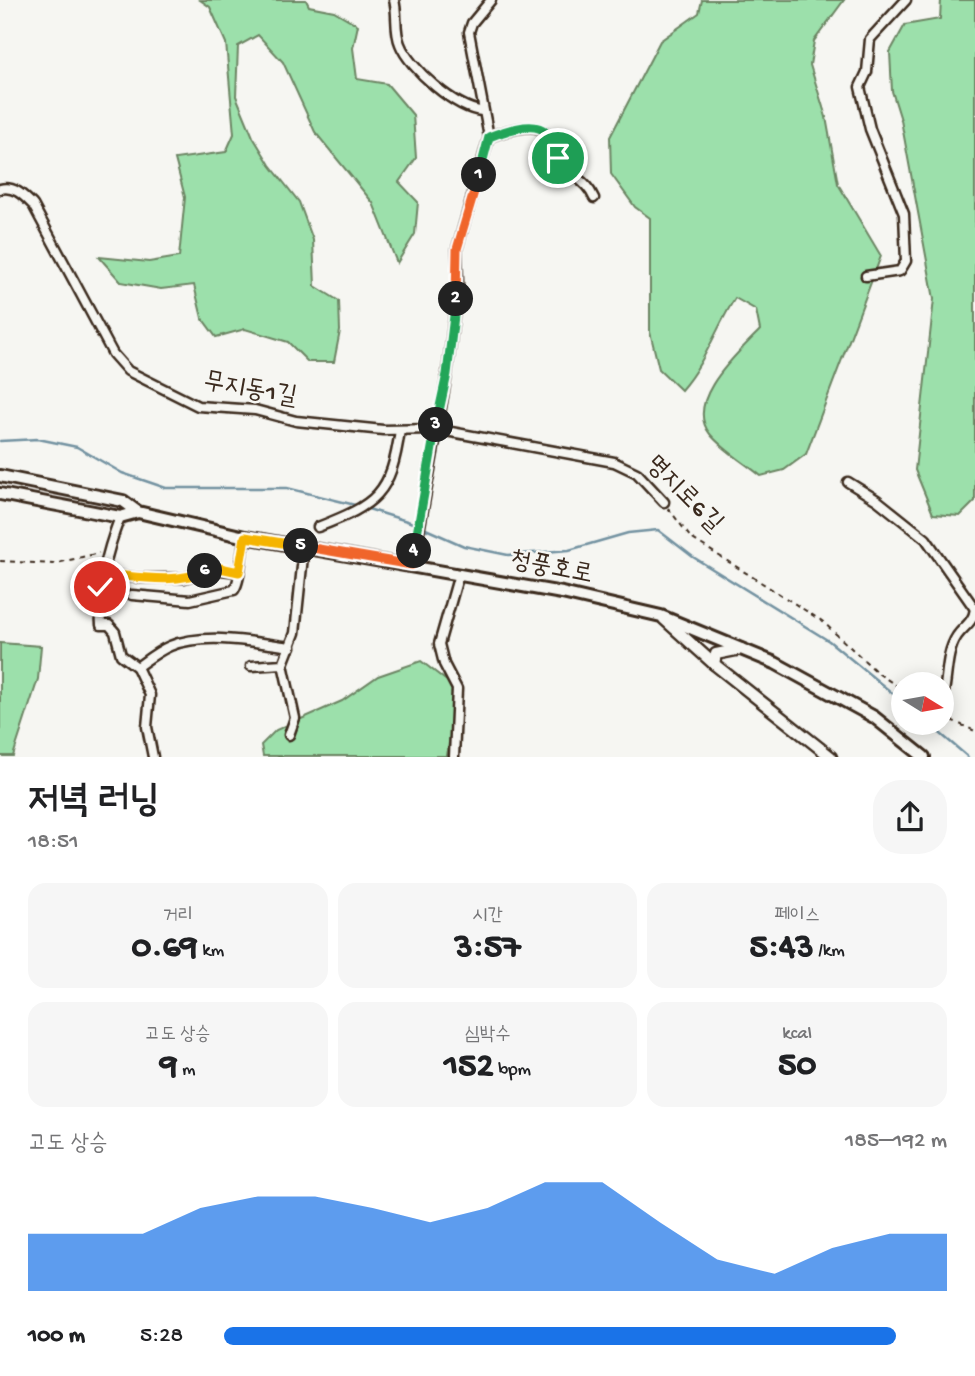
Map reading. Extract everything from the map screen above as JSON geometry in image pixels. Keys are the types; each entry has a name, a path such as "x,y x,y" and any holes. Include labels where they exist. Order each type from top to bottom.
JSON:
{"main road":[{"name":"청풍호로","path":"0,476 123,501 138,512 245,537 562,593 661,617 775,663 873,717 924,757"},
{"name":"청풍호로","path":"0,494 120,517 138,512"}],"street":[{"path":"394,0 400,44 408,57 453,101 482,111"},
{"path":"412,565 447,374 458,283 457,249 489,137 469,32 472,23 491,0"},
{"path":"866,276 900,271 906,261 904,214 870,129 860,87 867,72 870,39 906,0"},
{"path":"489,137 518,128 540,129 546,134 558,158 566,168 585,182 594,198"},
{"name":"무지동1길","path":"0,189 6,187 21,193 33,205 113,354 136,376 198,406 255,410 296,421 400,430 435,429"},
{"name":"명지로6길","path":"435,429 614,461 637,474 664,502"},
{"path":"318,527 358,511 390,479 400,430"},
{"path":"848,482 877,500 926,539 975,609 972,624 958,634 952,645 947,672"},
{"path":"120,517 102,574 99,599 101,625 109,625 115,632 121,655 138,667 150,695 147,727 153,757"},
{"path":"132,595 190,600 213,597 237,589 245,537"},
{"path":"289,735 295,718 283,664 295,633 304,547"},
{"path":"102,574 140,578 184,578 211,569 239,572"},
{"path":"454,757 457,689 444,664 439,644 459,574"},
{"path":"661,617 714,664 831,757"},
{"path":"138,667 159,651 187,641 233,641 291,647"},
{"path":"714,664 716,654 741,649"},
{"path":"251,666 283,664"}],"path":[{"name":"명지로6길","path":"664,502 691,538 822,621 891,682"},
{"path":"0,561 53,564 108,550"},
{"path":"954,721 975,731"}],"green space":[{"path":"200,0 306,0 309,6 334,11 358,25 353,48 357,79 387,84 413,115 416,158 399,182 418,202 415,234 397,263 373,203 315,132 283,62 258,35 238,46 236,96 253,137 270,165 299,202 313,240 315,286 339,301 340,331 334,362 308,362 288,342 245,329 216,337 202,318 194,285 161,289 121,282 99,257 149,262 179,257 185,197 175,159 226,152 234,134 226,43 210,7"},
{"path":"702,0 844,0 814,41 810,65 826,117 838,184 881,256 806,454 784,470 761,476 715,440 704,421 703,407 717,378 760,330 756,310 735,298 697,368 681,390 659,369 650,332 650,218 635,207 611,174 610,137 660,41 699,13"},
{"path":"941,0 975,0 975,501 960,516 933,514 915,470 934,299 901,120 892,91 890,52 905,25 940,19"},
{"path":"0,643 41,646 38,679 13,756 0,756"},
{"path":"421,661 457,689 447,756 263,756 261,745 276,730 342,701 378,676"}],"waterway":[{"path":"0,441 38,439 77,447 122,473 166,488 287,488 359,506"},
{"path":"365,508 410,522 464,546 508,555 569,550 628,533 658,530 693,557 829,641 891,692"},
{"path":"942,735 968,757"}],"route":[{"path":"100,587 102,574 140,578 184,578 220,568 239,572 245,537 412,565 447,374 458,283 457,249 489,137 518,128 540,129 546,134 558,158"}]}
